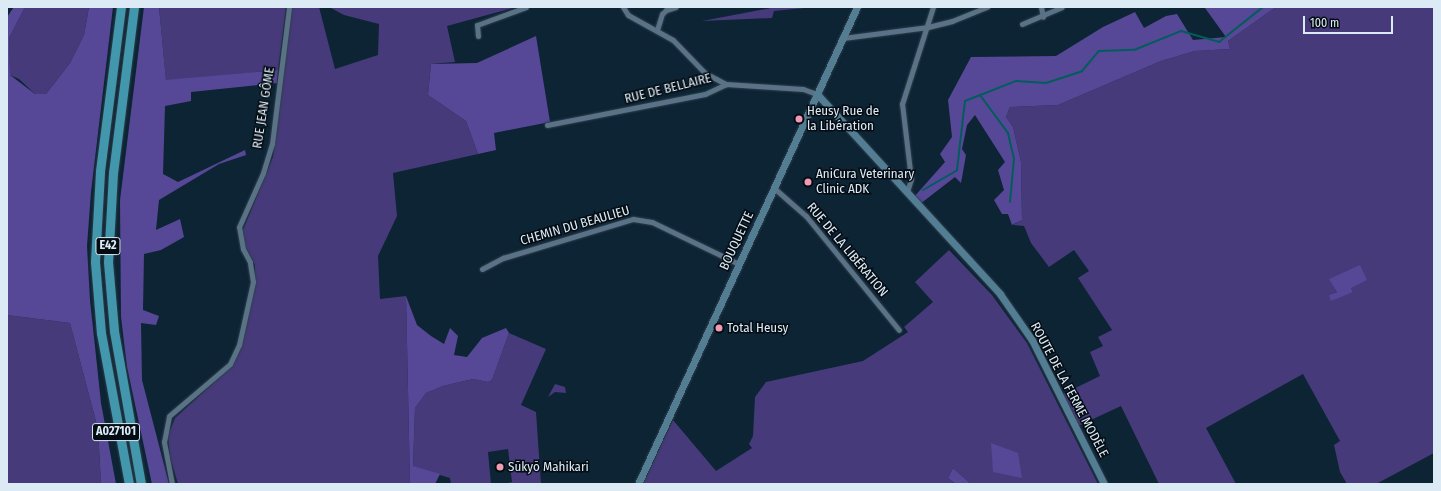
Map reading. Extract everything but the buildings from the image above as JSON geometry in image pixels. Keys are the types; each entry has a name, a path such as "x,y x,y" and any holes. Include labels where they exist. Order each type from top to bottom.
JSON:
{"highway":[{"name":"E42","path":"121,7 96,222 97,297 109,380 129,484"},
{"name":"E42","path":"134,7 113,173 108,262 114,331 141,484"},
{"name":"A027101","path":"109,380 124,484"}],"main road":[{"name":"BOUQUETTE","path":"638,484 857,7"},
{"name":"ROUTE DE LA FERME MODÈLE","path":"817,94 1000,294 1032,340 1104,484"}],"street":[{"name":"RUE JEAN GÔME","path":"172,484 164,442 169,416 230,364 239,345 253,282 250,262 243,249 239,227 263,173 272,144 289,7"},
{"path":"478,36 477,25 526,7"},
{"path":"623,7 628,15 673,40 705,73 726,84"},
{"path":"657,30 662,14 666,10 676,7"},
{"path":"907,192 911,178 902,104 928,27 933,7"},
{"path":"843,38 928,27 952,21 987,7"},
{"path":"1041,7 1043,17"},
{"path":"1022,24 1043,17 1062,7"},
{"name":"RUE DE BELLAIRE","path":"547,125 705,94 726,84 803,89 817,94"},
{"name":"RUE DE LA LIBÉRATION","path":"774,188 806,216 898,330"},
{"name":"CHEMIN DU BEAULIEU","path":"482,269 503,258 633,219 652,222 739,264"}],"shaded area":[{"path":"14,7 25,7 9,38 10,75 35,94 46,94 70,63 84,35 89,7 113,7 91,192 87,246 90,300 101,403 116,484 101,484 98,429 70,323 7,315 7,17"},
{"path":"25,7 89,7 84,35 70,63 46,94 35,94 19,79 10,75 9,38"},
{"path":"144,7 159,7 166,80 278,70 277,83 191,92 191,101 165,106 163,174 178,182 245,150 246,155 219,164 159,200 156,230 180,219 184,237 161,250 144,254 143,310 159,316 156,325 141,323 142,380 169,484 152,484 127,367 121,317 120,200"},
{"path":"159,7 286,7 278,70 166,81"},
{"path":"291,7 319,7 335,69 378,55 379,24 344,15 329,7 516,7 447,26 455,62 431,64 428,95 466,121 478,154 393,173 397,216 378,256 380,299 406,296 410,484 178,484 170,457 168,436 175,418 231,367 244,336 255,281 255,265 245,246 243,230 273,157"},
{"path":"776,7 805,8 774,11 772,18 702,21"},
{"path":"1276,7 1434,7 1434,453 1376,484 1347,484 1340,472 1334,445 1340,441 1303,374 1206,428 1236,484 1159,484 1121,406 1078,426 1063,394 1100,376 1090,352 1103,346 1098,337 1112,330 1078,278 1089,271 1074,250 1049,267 1031,243 1024,226 1013,225 1022,220 1021,162 1013,127 1006,117 1010,107 1058,105 1161,61 1195,51 1230,49 1228,41","holes":["1360,266 1351,288 1353,292 1329,295 1337,292 1330,279"]},
{"path":"1276,7 1228,41 1230,49 1195,51 1161,61 1058,105 1010,107 1006,117 1013,127 1021,162 1022,220 1012,225 1008,214 1002,214 994,200 1004,190 998,170 1005,162 975,115 967,125 962,149 966,155 961,183 955,177 920,204 914,197 945,162 940,154 952,137 948,100 971,57 1056,56 1103,27 1135,12 1144,28 1166,16 1177,14 1193,40 1226,37 1205,8"},
{"path":"536,36 550,122 494,133 496,150 478,154 466,121 428,95 431,64 477,63"},
{"path":"949,250 992,295 1027,343 1098,484 971,484 953,468 948,478 956,484 643,484 673,420 716,471 752,448 749,444 753,436 755,397 766,382 863,361 908,332 904,327 933,302 915,282"},
{"path":"1360,265 1367,280 1351,288 1353,292 1331,301 1329,295 1337,292 1329,279"},
{"path":"406,296 417,325 431,336 444,344 450,328 458,336 454,355 467,357 482,338 506,328 509,333 492,380 488,382 473,379 443,386 426,393 415,408 413,466 440,474 435,484 410,484"},
{"path":"7,315 70,323 98,429 101,484 7,484"},
{"path":"509,333 546,349 521,405 536,412 541,484 504,484 512,482 508,449 488,452 491,484 451,484 450,478 413,467 415,408 426,393 443,386 473,379 488,382 492,380"},
{"path":"555,384 565,387 566,393 555,392 548,397"},
{"path":"991,443 1018,453 1022,478 993,472"},
{"path":"953,468 971,484 956,484 948,478"}],"waterway":[{"path":"923,190 957,170 965,101 1016,81 1046,83 1082,71 1099,51 1134,50 1181,31 1219,42 1263,7"},
{"path":"980,95 1008,133 1014,158 1010,202"}],"place":[{"name":"Heusy Rue de la Libération","path":"799,119"},
{"name":"AniCura Veterinary Clinic ADK","path":"808,182"},
{"name":"Total Heusy","path":"719,328"},
{"name":"Sūkyō Mahikari","path":"500,467"}]}
